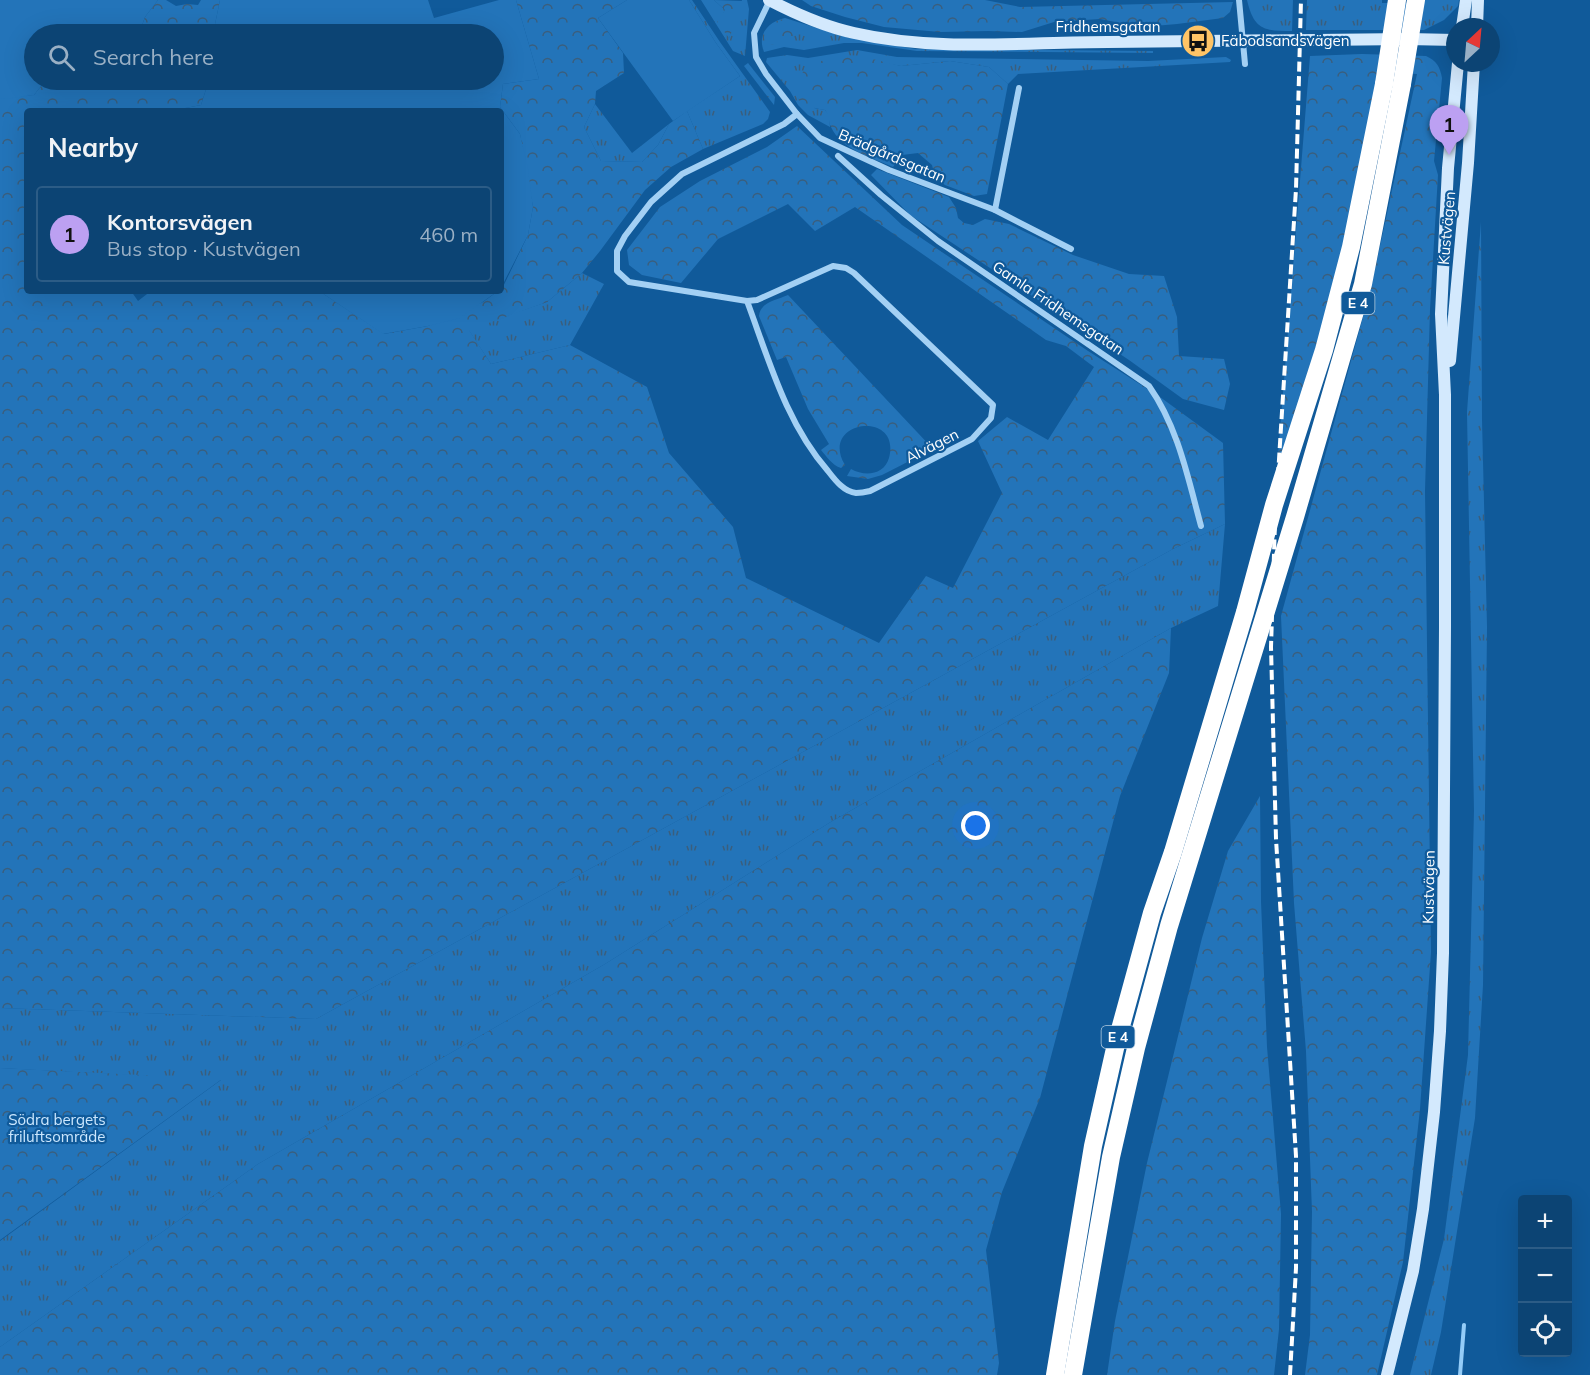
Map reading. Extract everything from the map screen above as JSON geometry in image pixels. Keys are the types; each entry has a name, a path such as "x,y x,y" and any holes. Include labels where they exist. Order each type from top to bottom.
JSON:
{"highway":[{"name":"E 4","path":"1055,1375 1093,1146 1116,1044 1152,913 1173,852 1245,612 1274,505 1324,350 1351,247 1384,84 1397,0"},
{"name":"E 4","path":"1073,1375 1111,1157 1136,1048 1169,927 1295,517 1363,284 1416,0"}],"main road":[{"name":"Fridhemsgatan","path":"769,0 852,33 913,42 954,45 1244,40 1446,40"},
{"path":"1463,18 1466,0"},
{"path":"1477,18 1478,0"},
{"name":"Kustvägen","path":"1387,1375 1413,1271 1423,1209 1440,1031 1445,795 1445,395 1441,314 1443,245 1457,72"},
{"name":"Kustvägen","path":"1445,395 1454,322 1473,72"}],"street":[{"name":"Brädgårdsgatan","path":"769,0 754,33 754,52 766,74 797,114 820,138 890,170 995,210 1071,249"},
{"path":"1239,0 1245,63"},
{"path":"995,210 1019,88"},
{"name":"Alvägen","path":"747,301 787,406 802,438 813,454 845,489 856,493 870,491 972,439 991,418 993,405 846,268 833,266 757,300 747,301 629,282 617,271 617,251 651,202 682,174 784,124 797,114"},
{"name":"Gamla Fridhemsgatan","path":"838,156 888,201 931,235 1149,386 1173,430 1201,526"}],"green space":[{"path":"0,0 158,0 143,24 24,24 24,90 38,90 34,95 0,98"},
{"path":"158,0 166,0 176,6 198,5 201,0 220,0 215,24 143,24"},
{"path":"220,0 428,0 434,18 499,0 516,0 539,79 504,84 504,24 215,24"},
{"path":"516,0 627,0 598,18 623,53 624,73 596,91 595,104 584,127 601,161 642,162 658,145 669,124 687,111 703,149 671,167 645,190 582,273 547,302 469,330 491,364 570,345 647,387 669,453 733,527 746,578 879,643 926,576 953,588 1002,493 978,441 1007,417 1048,440 1094,367 1066,346 1046,340 855,207 815,231 788,204 718,239 681,283 642,275 629,265 627,250 660,207 700,181 767,147 797,126 902,225 1160,397 1223,443 1225,524 1173,549 316,1019 0,1008 0,98 34,95 38,90 206,90 201,105 186,108 24,108 24,294 133,294 138,301 147,294 324,294 384,334 428,326 483,302 494,294 504,294 504,285 528,235 533,207 520,134 504,112 504,108 500,107 502,90 504,84 539,79"},
{"path":"627,0 689,0 740,76 673,121 598,18"},
{"path":"689,0 692,0 770,112 763,124 703,149 687,111 740,76"},
{"path":"701,0 714,0 725,10 721,18 729,38 742,0 747,0 749,9 745,56 733,51"},
{"path":"714,0 742,1 743,7 729,38 717,22 725,10"},
{"path":"802,0 985,0 1020,7 1233,2 1230,12 1223,18 1177,24 1142,27 1100,19 1054,22 1022,32 940,32 884,27 811,6"},
{"path":"1247,0 1293,0 1292,31 1262,27 1253,18"},
{"path":"1307,0 1382,0 1382,3 1424,3 1425,0 1459,0 1458,6 1444,20 1424,30 1306,30"},
{"path":"785,18 846,37 916,49 1153,51 1153,53 917,51 862,43 844,43 804,50 784,47 764,52 763,34 774,22"},
{"path":"787,20 794,23 797,33 784,42 768,44 764,38 766,32 779,21"},
{"path":"857,50 897,57 1148,61 1226,57 1231,60 1230,62 1018,74 1008,84 989,67 950,61 901,66 880,62 814,108 825,110 829,115 830,127 808,115 798,105 790,91 766,62 767,58 787,55 808,58"},
{"path":"1362,54 1426,56 1437,65 1442,78 1434,161 1438,175 1430,309 1425,491 1431,952 1420,1109 1403,1262 1377,1375 1305,1375 1310,1335 1312,1212 1306,1051 1294,903 1281,616 1371,288 1417,74 1381,72 1344,250 1318,348 1276,480 1310,56"},
{"path":"833,55 860,56 901,66 950,61 989,67 1008,84 987,194 974,196 945,185 935,177 932,165 918,153 902,155 893,167 858,152 842,141 831,127 825,110 806,104 793,90 804,70"},
{"path":"748,63 775,97 774,105 744,66"},
{"path":"206,90 502,90 501,108 186,108 201,105"},
{"path":"595,104 632,153 669,124 658,145 642,162 601,161 584,127"},
{"path":"504,112 520,134 528,169 533,207 528,235 504,282"},
{"path":"877,169 949,197 956,208 958,218 964,223 973,225 985,219 1009,224 1073,255 1129,274 1164,276 1177,317 1179,356 1224,359 1230,384 1224,410 1183,399 1129,360 910,215 871,175"},
{"path":"1481,222 1482,420 1487,627 1483,985 1475,1118 1441,1332 1431,1375 1410,1375 1444,1239 1468,1055 1474,811 1467,412"},
{"path":"582,273 604,284 570,345 491,364 468,329 547,302"},
{"path":"323,294 494,294 460,318 383,334"},
{"path":"788,295 933,449 882,475 868,479 847,476 851,469 868,474 878,471 887,464 889,458 890,442 884,432 874,427 862,426 850,430 842,438 840,450 845,465 841,468 830,460 821,450 829,444 808,409 786,357 777,360 759,316 760,311 766,305"},
{"path":"1225,524 1218,606 1171,628 829,823 605,964 258,1164 0,1347 0,1241 221,1080 0,1068 0,1008 316,1019 1173,549"},
{"path":"1171,628 1169,673 1120,796 1040,1098 1002,1192 986,1250 999,1363 997,1375 0,1375 0,1347 258,1164 605,964 829,823"},
{"path":"1260,796 1261,902 1267,1047 1281,1214 1279,1329 1274,1375 1107,1375 1115,1321 1147,1163 1202,938 1228,851"},
{"name":"Södra bergets friluftsområde","path":"0,1068 222,1079 0,1240"}],"waterway":[{"path":"1460,1375 1464,1325"}],"railway":[{"path":"1290,1375 1296,1268 1296,1156 1276,839 1271,647 1275,523 1296,189 1301,0"}],"place":[{"name":"Fäbodsandsvägen","path":"1198,41"},
{"name":"Kontorsvägen","path":"1449,155"}]}
